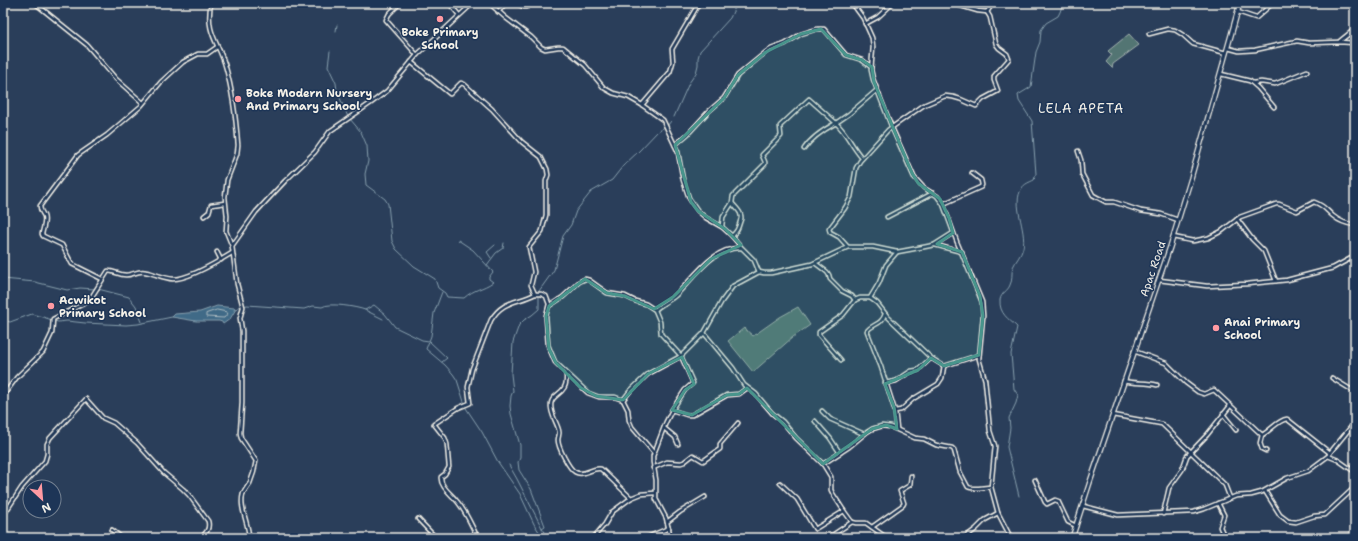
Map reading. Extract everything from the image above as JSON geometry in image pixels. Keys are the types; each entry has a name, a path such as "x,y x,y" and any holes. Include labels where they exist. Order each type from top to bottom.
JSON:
{"main road":[{"name":"Apac Road","path":"1072,538 1173,236 1228,51 1240,3"}],"street":[{"path":"211,3 210,26 226,67 230,84 238,145 227,180 225,203 227,216 226,231 232,246 237,284 243,307 240,322 242,331 242,403 240,433 241,438 256,461 252,478 244,494 243,500 244,515 249,538"},
{"path":"400,3 389,14 386,20 417,55"},
{"path":"449,3 459,15"},
{"path":"232,246 256,212 285,180 315,152 330,132 367,107 387,91 417,55 473,3"},
{"path":"489,3 498,12 531,37 541,48 564,47 585,65 604,88 613,93 628,97 663,120 679,156 682,174 689,198 698,211 706,218 722,227 732,236 754,260 759,272"},
{"path":"498,12 506,3"},
{"path":"516,3 524,8 527,7 529,3"},
{"path":"642,105 670,72 673,62 672,49 699,3"},
{"path":"852,3 862,16 872,38 873,79 892,128 914,177 924,188 940,199 943,204 953,233 980,296 983,310 979,363 985,380 990,431 996,446 991,487 998,513 1011,538"},
{"path":"865,24 878,17 893,3"},
{"path":"951,3 978,11 987,12"},
{"path":"987,12 993,3"},
{"path":"1238,12 1256,18 1273,3"},
{"path":"36,4 87,45 116,79 143,103"},
{"path":"848,247 840,237 829,230 851,197 856,168 862,158 881,137 924,105 939,98 945,96 953,97 967,101 976,106 984,99 998,91 994,76 1008,59 1007,54 996,44 995,36 987,12"},
{"path":"675,145 724,98 742,71 771,49 785,44 801,34 818,29 824,29 846,55 862,60 872,67"},
{"path":"1150,34 1168,29 1175,30 1193,44 1228,51 1251,51 1297,41 1309,43 1355,43"},
{"path":"1340,42 1355,29"},
{"path":"102,279 72,264 62,246 42,234 45,222 44,216 40,211 40,206 78,155 107,135 143,103 161,82 183,62 198,54 207,54 217,47"},
{"path":"411,62 450,94 461,84 464,84 492,109 522,142 538,155 545,164 548,175 546,185 546,215 542,231 529,247 534,272 531,285 535,294"},
{"path":"1221,74 1252,83 1261,82 1275,84 1307,71"},
{"path":"1252,83 1274,107"},
{"path":"804,149 820,133 849,114 877,90"},
{"path":"722,227 723,217 732,203 733,196 765,164 762,155 781,136 780,126 809,99 843,130 853,147 862,158"},
{"path":"1078,152 1081,160 1082,174 1093,195 1106,202 1114,202 1141,211 1166,215 1178,220"},
{"path":"943,204 981,187 981,180 972,173"},
{"path":"887,217 933,193"},
{"path":"1173,236 1193,241 1208,238 1222,231 1237,219 1276,204 1297,210 1313,202 1322,205 1333,216 1355,225"},
{"path":"204,216 209,212 211,205 225,203"},
{"path":"732,203 741,215 742,219 738,230 732,236"},
{"path":"1237,219 1252,239 1264,251 1276,281"},
{"path":"934,245 953,233"},
{"path":"623,400 648,374 681,356 704,333 722,301 733,286 759,272 776,272 815,263 848,247 873,247 897,252 934,245 962,252"},
{"path":"655,310 674,297 711,259 728,249 742,248"},
{"path":"218,252 220,260"},
{"path":"870,298 879,283 886,265 897,252"},
{"path":"3,396 17,377 43,352 52,333 53,319 89,301 105,274 110,271 126,275 140,271 155,274 163,278 174,279 188,275 232,253"},
{"path":"1159,280 1207,286 1276,281 1299,278 1333,268 1355,256"},
{"path":"815,263 827,272 830,280 842,291 852,296 855,300"},
{"path":"549,306 563,297 579,282 585,279 589,280 607,293 625,296 646,304 655,310 660,322 662,334 681,356 693,383 685,390 672,410 654,453 653,462 657,502 665,515 671,538"},
{"path":"478,538 470,521 458,503 445,488 441,480 441,477 445,474 449,467 448,450 445,438 434,424 458,408 470,403 468,387 472,369 491,320 496,313 509,303 535,294 546,296 549,306 546,316 548,346 555,362 580,387 590,394 599,397 615,397 623,400 628,410 629,420 632,427 654,453"},
{"path":"841,360 819,335 819,332 843,315 855,300 860,298 870,298 877,303 886,314 932,358 944,366"},
{"path":"886,314 881,322 867,330 895,411 897,429"},
{"path":"704,333 733,368 747,388 756,394 772,413 783,422 796,438 823,464 831,478 831,490 844,512 852,522"},
{"path":"1134,351 1166,363 1186,383 1198,392 1204,394 1214,390 1262,435"},
{"path":"944,366 979,354"},
{"path":"885,383 898,380 908,372 918,370 932,358"},
{"path":"895,411 901,410 913,400 938,384 942,378 944,366"},
{"path":"566,372 567,382 565,387 562,392 553,399 551,405 553,417 559,432 558,442 567,464 571,470 577,473 585,473 597,468 601,469 631,498"},
{"path":"1332,378 1355,392"},
{"path":"1124,381 1138,384 1157,384"},
{"path":"672,410 687,415 692,415 727,395 739,394 747,388"},
{"path":"3,516 22,487 44,461 47,454 46,444 50,438 86,399 103,418 114,423 137,443 164,473 189,496 208,521 209,525 207,532 201,538"},
{"path":"1163,514 1169,488 1182,470 1184,461 1230,406"},
{"path":"822,411 830,419 864,434"},
{"path":"1223,414 1236,430"},
{"path":"1113,415 1160,423 1225,485 1230,498"},
{"path":"1266,451 1262,450 1260,446 1262,435 1282,420 1287,419 1330,453"},
{"path":"815,421 830,438 840,453"},
{"path":"1082,506 1118,515 1163,514 1199,511 1230,498 1251,495 1264,491 1287,478 1308,470 1328,456 1355,422"},
{"path":"653,468 666,462 681,463 693,455 701,460 705,460 720,449 720,444 738,423"},
{"path":"823,464 854,444 864,434 872,429 882,426 889,426 915,438 924,439 936,445 952,448 954,450 962,477 970,489 991,487"},
{"path":"664,428 675,437 678,444"},
{"path":"1328,456 1338,460 1355,472"},
{"path":"872,526 903,505 904,503 900,490 910,485 910,476"},
{"path":"1035,480 1045,502 1047,504 1055,500 1058,501 1068,522 1076,526"},
{"path":"780,483 797,499 815,529 844,512"},
{"path":"1264,491 1280,515 1288,522 1296,522 1314,516 1325,515 1354,490"},
{"path":"594,537 614,510 636,495 655,493"},
{"path":"667,522 680,512 705,497"},
{"path":"1218,503 1224,515 1220,527 1225,538"},
{"path":"964,538 973,532 985,520 998,513"},
{"path":"418,519 436,538"},
{"path":"828,538 852,522 865,522 887,538"},
{"path":"648,537 669,528"},
{"path":"112,530 122,538"}],"highlighted area":[{"path":"821,29 846,55 862,60 872,67 874,82 912,173 918,183 940,199 949,218 953,233 937,244 962,252 980,296 983,316 979,355 944,366 931,358 918,370 885,384 894,407 897,429 886,425 872,429 823,464 747,388 739,394 727,395 692,415 672,410 685,390 694,384 682,357 648,374 623,400 596,396 581,388 556,363 549,349 546,316 549,306 585,279 607,293 625,296 654,309 673,297 711,259 741,245 725,229 698,211 691,202 675,145 724,98 738,75 766,52 801,34"}],"green space":[{"path":"1129,34 1139,45 1113,64 1112,68 1106,62 1112,55 1108,51"},
{"path":"798,307 810,325 793,337 753,372 728,341 744,328 753,336 780,317"}],"water":[{"path":"217,306 236,309 230,319 223,324 219,321 196,321 172,317 175,314 200,312"}],"waterway":[{"path":"674,117 689,83 696,73 700,51 730,18 737,3"},
{"path":"1019,496 1007,447 1010,428 1009,418 1018,395 1014,389 1011,354 1017,327 1003,313 1000,305 1000,300 1011,283 1013,267 1023,248 1024,241 1018,201 1019,194 1024,185 1034,180 1036,174 1032,121 1019,101 1018,95 1031,87 1041,30 1046,23 1058,16 1063,3"},
{"path":"336,31 337,25"},
{"path":"330,51 328,66 336,83 337,91 348,117"},
{"path":"350,119 361,132 367,146 368,161 365,174 366,185 385,199 388,204 392,241 396,249 414,266 435,279 438,288 445,293 447,297 464,298 493,282 489,279 493,272 473,250 458,240"},
{"path":"542,528 545,526 531,489 519,470 518,462 520,458 520,445 510,406 513,391 511,374 513,342 519,325 539,309 539,291 554,270 563,236 571,225 576,211 591,192 612,180 623,166 658,131 668,125 671,121"},
{"path":"487,265 496,253 503,248 504,243"},
{"path":"491,258 487,252 495,245"},
{"path":"3,279 35,282 67,290 80,288 95,289"},
{"path":"98,289 129,297 136,306 142,322"},
{"path":"442,292 434,313 431,336 426,349 445,365 457,380 466,408 482,432 498,462 520,494 534,524 543,538"},
{"path":"234,310 247,305 304,309 313,306 322,307 337,305 350,306 365,310 383,319"},
{"path":"365,310 374,305 385,314 395,327 422,340 429,341 447,358 442,362"},
{"path":"3,320 10,322 32,314 58,322 67,321 126,325 172,317"},
{"path":"509,465 542,528 550,538"}],"place":[{"name":"Boke Primary School","path":"440,19"},
{"name":"Boke Modern Nursery And Primary School","path":"238,99"},
{"name":"Acwikot Primary School","path":"51,306"},
{"name":"Anai Primary School","path":"1216,328"}],"district":[{"name":"LELA APETA","path":"1081,108"}]}
